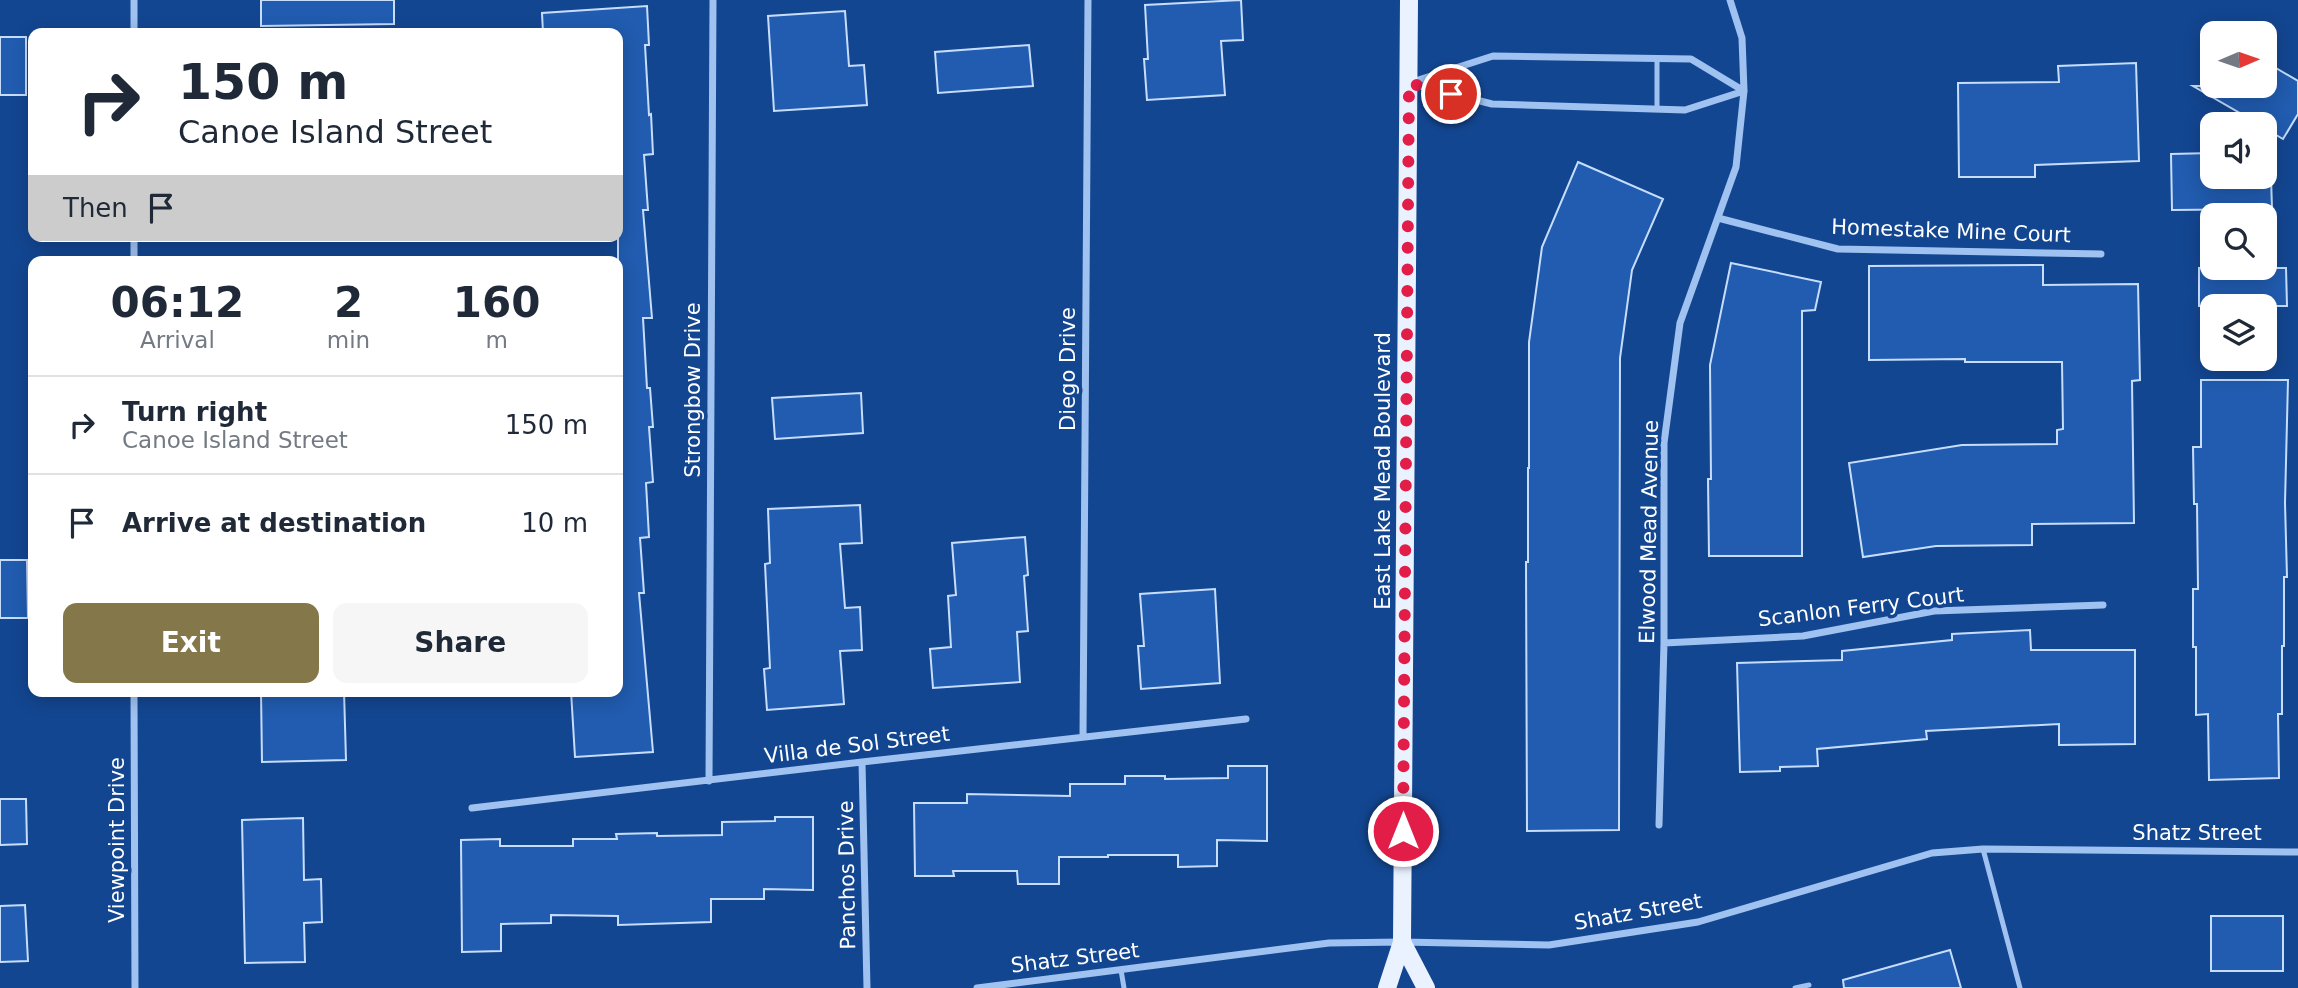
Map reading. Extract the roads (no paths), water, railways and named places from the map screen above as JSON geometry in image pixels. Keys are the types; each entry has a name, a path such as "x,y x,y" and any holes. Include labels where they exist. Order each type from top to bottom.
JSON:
{"main road":[{"name":"East Lake Mead Boulevard","path":"1387,988 1402,942 1409,0"},
{"name":"East Lake Mead Boulevard","path":"1402,942 1426,988"}],"street":[{"path":"134,0 134,28"},
{"name":"Strongbow Drive","path":"709,781 713,0"},
{"name":"Diego Drive","path":"1083,737 1088,0"},
{"name":"Elwood Mead Avenue","path":"1659,825 1664,643 1664,443 1680,323 1736,166 1744,90 1742,38 1730,0"},
{"path":"1409,83 1493,56 1657,59 1691,60 1744,90"},
{"path":"1409,83 1492,104 1685,110 1744,90"},
{"name":"Homestake Mine Court","path":"1718,218 1838,249 2101,254"},
{"name":"Scanlon Ferry Court","path":"1664,643 1803,636 1934,611 2103,605"},
{"name":"Viewpoint Drive","path":"134,697 135,988"},
{"name":"Villa de Sol Street","path":"472,808 1246,719"},
{"name":"Panchos Drive","path":"862,762 867,988"},
{"name":"Shatz Street","path":"977,988 1329,943 1549,945 1698,922 1932,853 1983,849 2298,852"}],"lane":[{"path":"1657,59 1657,109"},
{"path":"1983,849 2020,988"},
{"path":"1121,970 1124,988"},
{"path":"1795,988 1809,985"}]}
